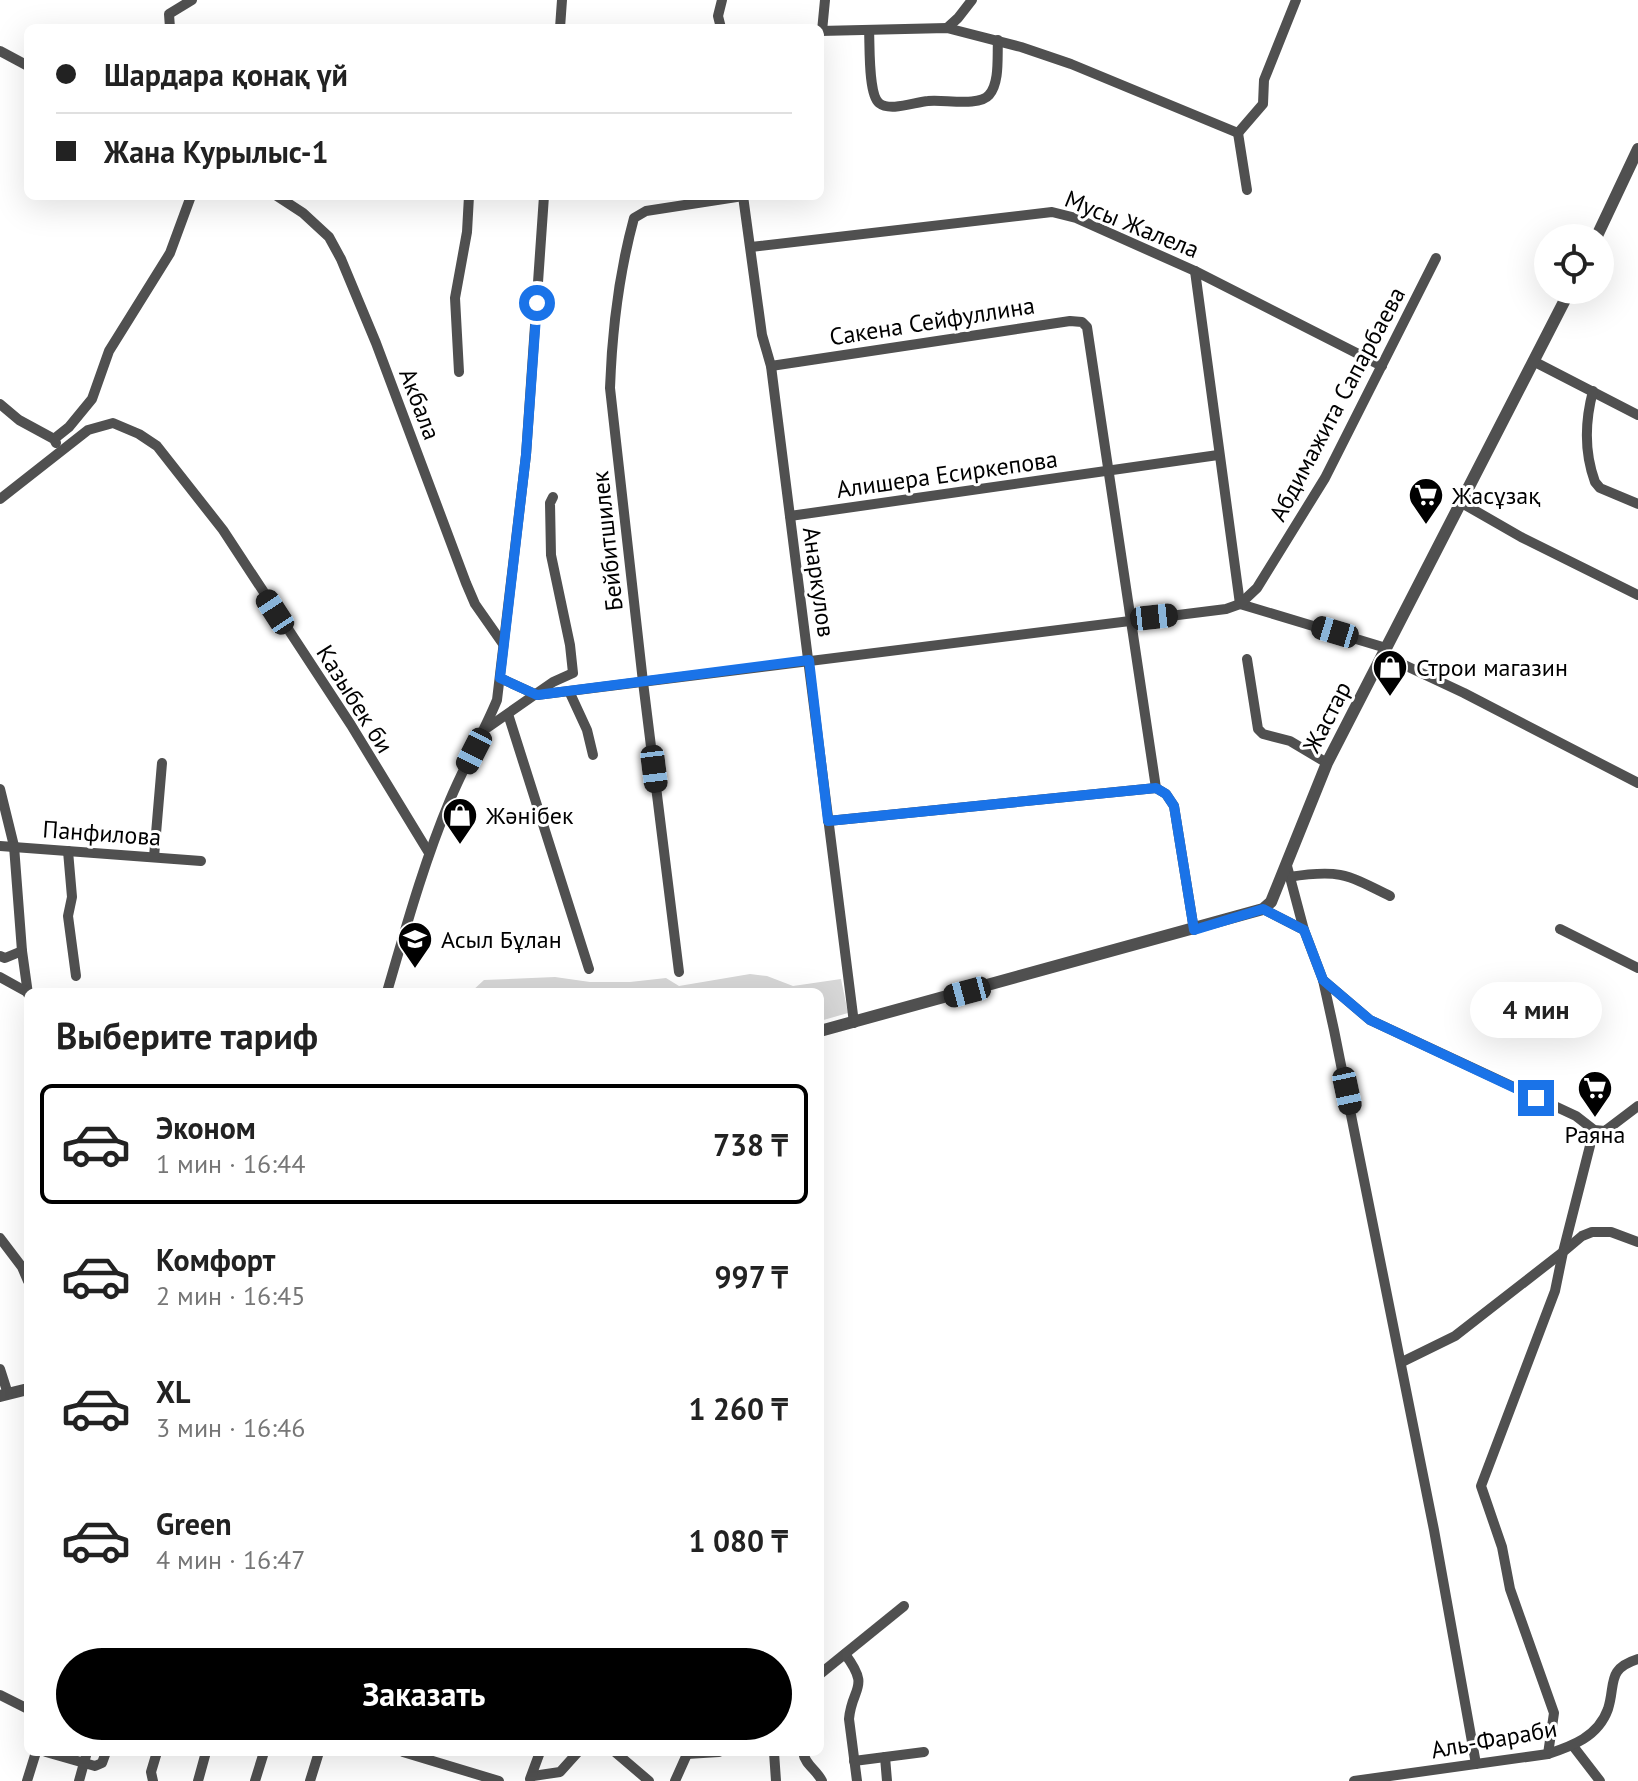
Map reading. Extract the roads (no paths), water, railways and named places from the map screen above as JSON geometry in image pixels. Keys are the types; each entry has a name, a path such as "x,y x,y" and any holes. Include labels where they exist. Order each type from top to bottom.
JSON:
{"street":[{"path":"170,24 169,14 192,0"},
{"path":"560,24 562,0"},
{"path":"720,24 718,16 722,0"},
{"path":"822,24 825,0"},
{"path":"947,28 972,0"},
{"path":"1247,190 1238,133 1263,104 1264,80 1296,0"},
{"path":"824,31 947,28 998,40 1071,64 1238,133"},
{"path":"869,30 873,90 882,105 890,106 927,101 982,101 990,95 995,83 998,40"},
{"path":"0,51 24,64"},
{"path":"1603,224 1638,151"},
{"path":"54,439 69,427 92,399 109,351 170,253 190,200"},
{"name":"Акбала","path":"283,200 329,237 341,259 402,410 466,583 475,604 503,644"},
{"path":"459,372 455,298 467,232 469,200"},
{"path":"388,988 429,853 451,796 497,700 526,455 544,200"},
{"name":"Бейбитшилек","path":"679,972 610,388 611,349 634,218 646,211 717,200"},
{"name":"Анаркулов","path":"744,200 762,335 771,366 854,1023"},
{"name":"Мусы Жалела","path":"751,247 1052,212 1076,218 1195,271 1382,366"},
{"name":"Абдимажита Сапарбаева","path":"1240,604 1257,588 1325,478 1436,258"},
{"path":"1195,271 1240,604"},
{"name":"Жастар","path":"1263,909 1288,871 1327,763 1563,304"},
{"name":"Сакена Сейфуллина","path":"771,366 1070,321 1082,322 1090,336 1110,471"},
{"path":"1533,361 1638,415"},
{"path":"1593,391 1586,436 1595,482 1600,488 1638,504"},
{"path":"0,404 19,420 54,439 61,451 0,499"},
{"name":"Казыбек би","path":"61,451 88,430 113,423 157,446 223,530 351,725 429,853"},
{"name":"Алишера Есиркепова","path":"790,516 1218,455"},
{"path":"1110,471 1156,788"},
{"path":"485,729 574,670 551,555 550,503 553,497"},
{"path":"1460,502 1521,537 1638,595"},
{"path":"500,678 537,695 1226,609 1240,604 1384,651 1638,783"},
{"path":"1247,659 1258,729 1263,734 1290,741 1327,763"},
{"path":"569,691 587,730 593,755"},
{"path":"508,714 589,969"},
{"path":"154,857 162,763"},
{"path":"828,821 1156,788 1166,794 1174,806 1194,930"},
{"path":"0,789 14,846 27,988"},
{"name":"Панфилова","path":"0,846 201,861"},
{"path":"68,851 72,897 68,916 76,976"},
{"path":"1390,896 1339,873 1288,871 1304,930 1323,980 1402,1362 1476,1764"},
{"path":"824,1030 1263,909 1304,930"},
{"path":"1560,929 1638,968"},
{"path":"0,956 5,958 22,951"},
{"path":"0,977 24,991"},
{"path":"1323,980 1370,1020 1576,1116 1594,1130 1605,1131 1638,1106"},
{"path":"1548,1754 1554,1713 1510,1589 1502,1547 1481,1486 1555,1291 1594,1130"},
{"path":"1402,1362 1455,1336 1582,1236 1592,1232 1611,1232 1638,1242"},
{"path":"0,1238 24,1272"},
{"path":"0,1369 4,1395 24,1390"},
{"path":"824,1671 904,1606"},
{"path":"845,1654 857,1670 860,1685 850,1710 857,1781"},
{"name":"Аль-Фараби","path":"1354,1781 1548,1754 1573,1746 1596,1729 1602,1720 1619,1667 1638,1659"},
{"path":"0,1695 24,1707"},
{"path":"1573,1746 1600,1781"},
{"path":"854,1761 924,1752"},
{"path":"27,1781 35,1756"},
{"path":"59,1756 100,1766 104,1756"},
{"path":"79,1781 86,1756"},
{"path":"153,1781 151,1772 156,1756"},
{"path":"198,1781 205,1756"},
{"path":"255,1781 263,1756"},
{"path":"310,1781 318,1756"},
{"path":"417,1756 499,1781"},
{"path":"536,1756 531,1778 560,1772 574,1756"},
{"path":"620,1756 649,1781"},
{"path":"675,1781 687,1756"},
{"path":"774,1756 776,1781"},
{"path":"803,1756 804,1761 822,1781"},
{"path":"885,1757 887,1781"},
{"path":"451,1781 455,1767"}],"place":[{"name":"Жасұзақ","path":"1426,526"},
{"name":"Строи магазин","path":"1390,698"},
{"name":"Жәнібек","path":"460,846"},
{"name":"Асыл Бұлан","path":"415,970"},
{"name":"Раяна","path":"1595,1119"}]}
